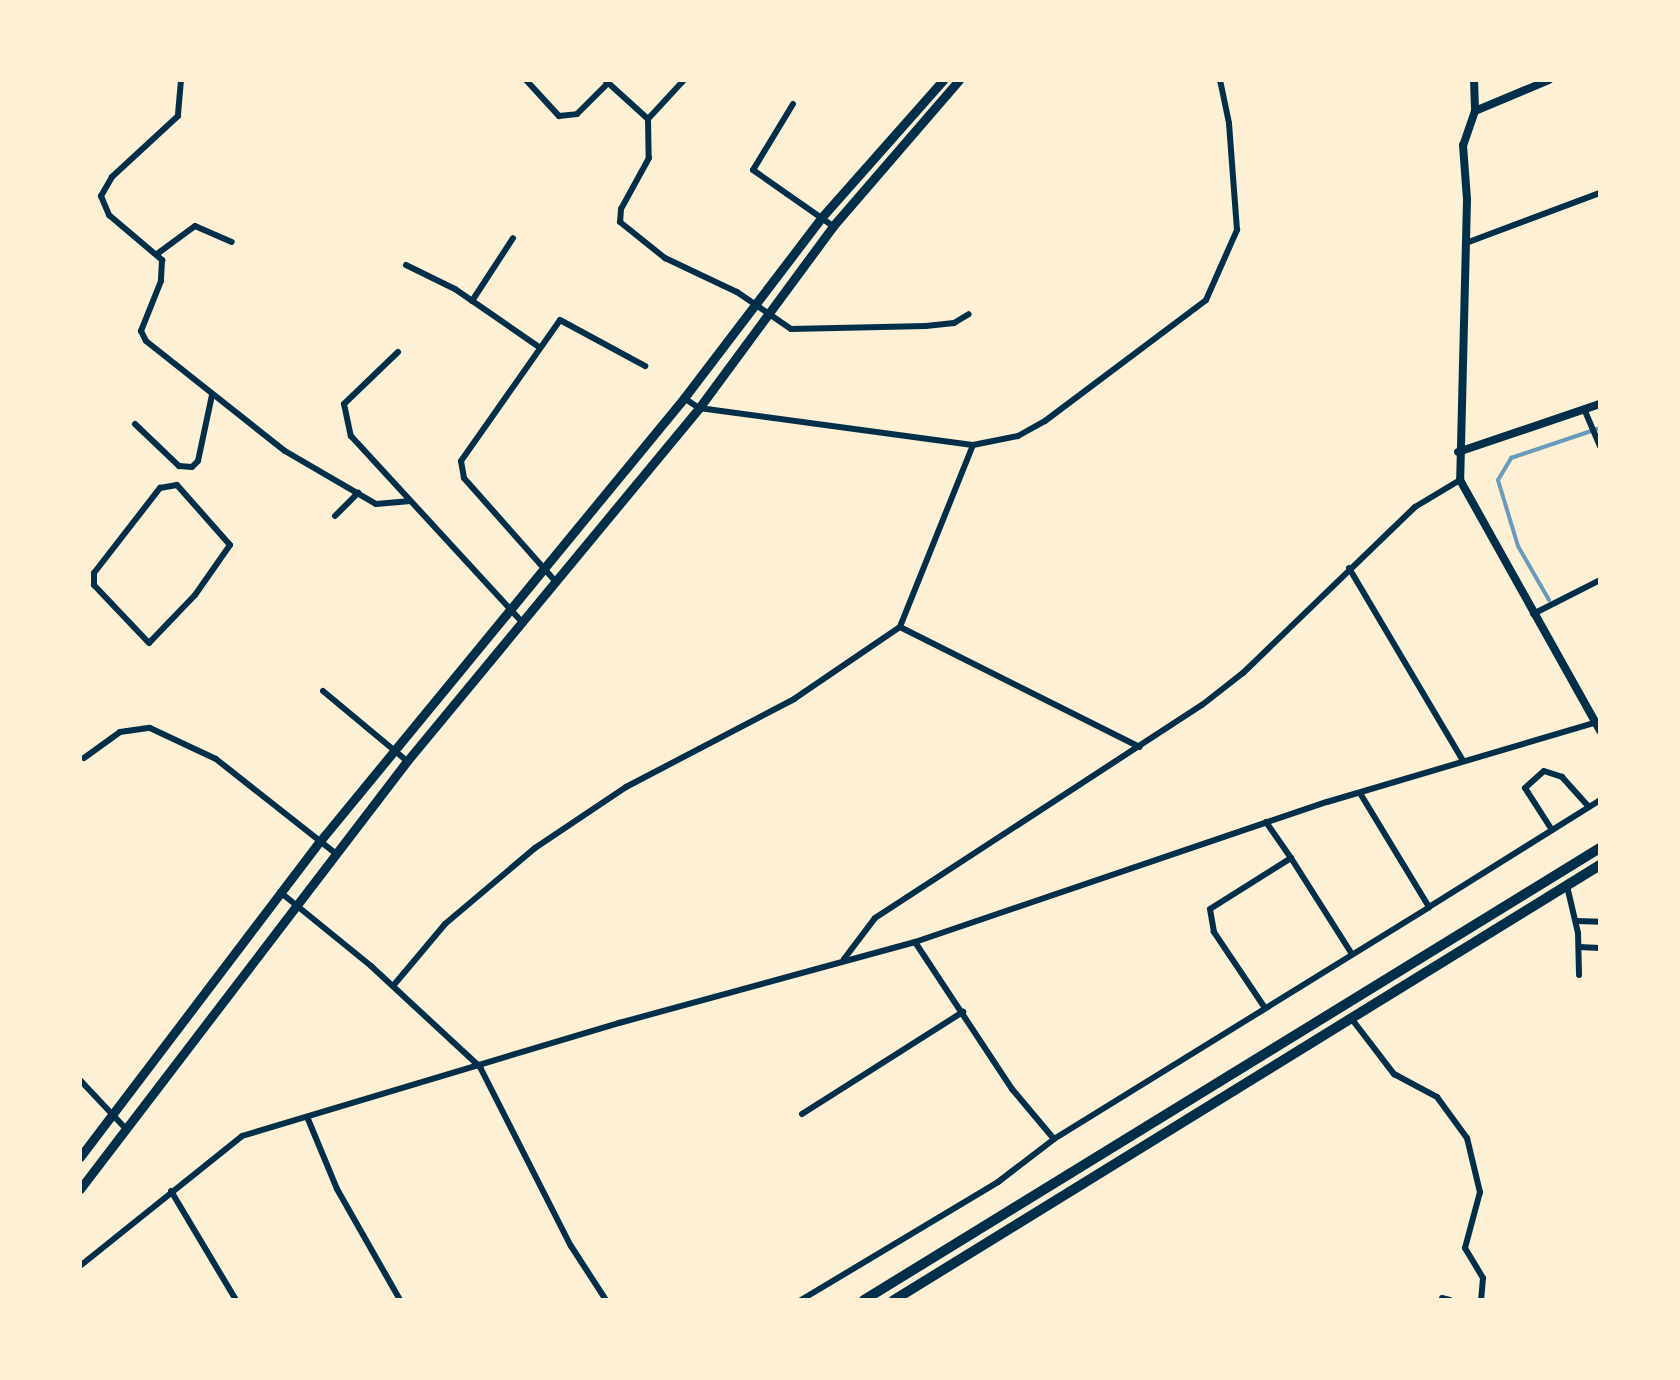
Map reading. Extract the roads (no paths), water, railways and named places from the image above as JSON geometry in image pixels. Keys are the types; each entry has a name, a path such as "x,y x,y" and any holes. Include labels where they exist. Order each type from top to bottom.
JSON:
{"main road":[{"path":"80,1157 320,841 684,398 821,218 900,128 950,82"},
{"path":"80,1189 128,1131 296,903 407,761 699,408 771,315 833,226 911,138 950,82"},
{"path":"900,128 911,138"},
{"path":"864,1300 1600,848"},
{"path":"894,1300 1600,865"}],"street":[{"path":"181,80 178,116 106,183 101,196 109,215 157,254 164,268 141,331 146,341 285,451 376,504 408,501"},
{"path":"526,80 559,116 577,114 606,82 648,119"},
{"path":"684,80 648,119 649,158 621,209 620,222 665,258 758,304 771,315 800,330 926,326 954,323 969,314"},
{"path":"684,398 699,408 973,445 1018,436 1045,421 1206,300 1237,230 1232,150 1220,80"},
{"path":"80,1266 242,1136 844,959 915,942 1266,822 1463,761 1598,725 1460,480 1458,452 1466,243 1463,145 1475,111 1474,80"},
{"path":"1475,111 1549,80"},
{"path":"793,104 753,170 833,226"},
{"path":"1466,243 1600,193"},
{"path":"157,254 195,226 232,242"},
{"path":"472,301 513,238"},
{"path":"406,265 472,301 539,347"},
{"path":"556,582 461,468 465,452 539,347 563,319 645,366"},
{"path":"398,352 344,404 351,436 523,623"},
{"path":"135,424 179,466 192,467 198,461 212,395"},
{"path":"1458,452 1600,404"},
{"path":"1585,411 1600,447"},
{"path":"393,986 445,924 535,848 626,787 794,699 900,627 973,445"},
{"path":"844,959 875,918 1140,747 1243,673 1415,507 1460,480"},
{"path":"177,485 189,494 230,545 195,595 149,643 94,585 94,573 160,488 177,485"},
{"path":"335,516 358,493"},
{"path":"1349,568 1463,761"},
{"path":"1533,614 1600,580"},
{"path":"900,627 1140,747"},
{"path":"323,691 407,761"},
{"path":"84,758 120,732 150,728 216,759 335,853"},
{"path":"1552,830 1525,788 1544,771 1562,777 1589,807"},
{"path":"1360,793 1429,907"},
{"path":"801,1300 998,1182 1054,1139 1600,800"},
{"path":"1266,822 1352,954"},
{"path":"1265,1008 1214,932 1210,909 1291,858"},
{"path":"1567,886 1577,921 1579,975"},
{"path":"280,892 393,986 480,1067 565,1234 606,1300"},
{"path":"1577,921 1600,922"},
{"path":"915,942 1012,1089 1054,1139"},
{"path":"1579,947 1600,948"},
{"path":"802,1114 963,1012"},
{"path":"1351,1018 1394,1074 1437,1097 1467,1138 1480,1192 1465,1248 1483,1278 1481,1300"},
{"path":"80,1080 128,1131"},
{"path":"308,1119 337,1189 400,1300"},
{"path":"171,1191 236,1300"},
{"path":"1442,1298 1450,1300"}],"waterway":[{"path":"1549,600 1518,546 1498,480 1511,458 1600,428"}]}
